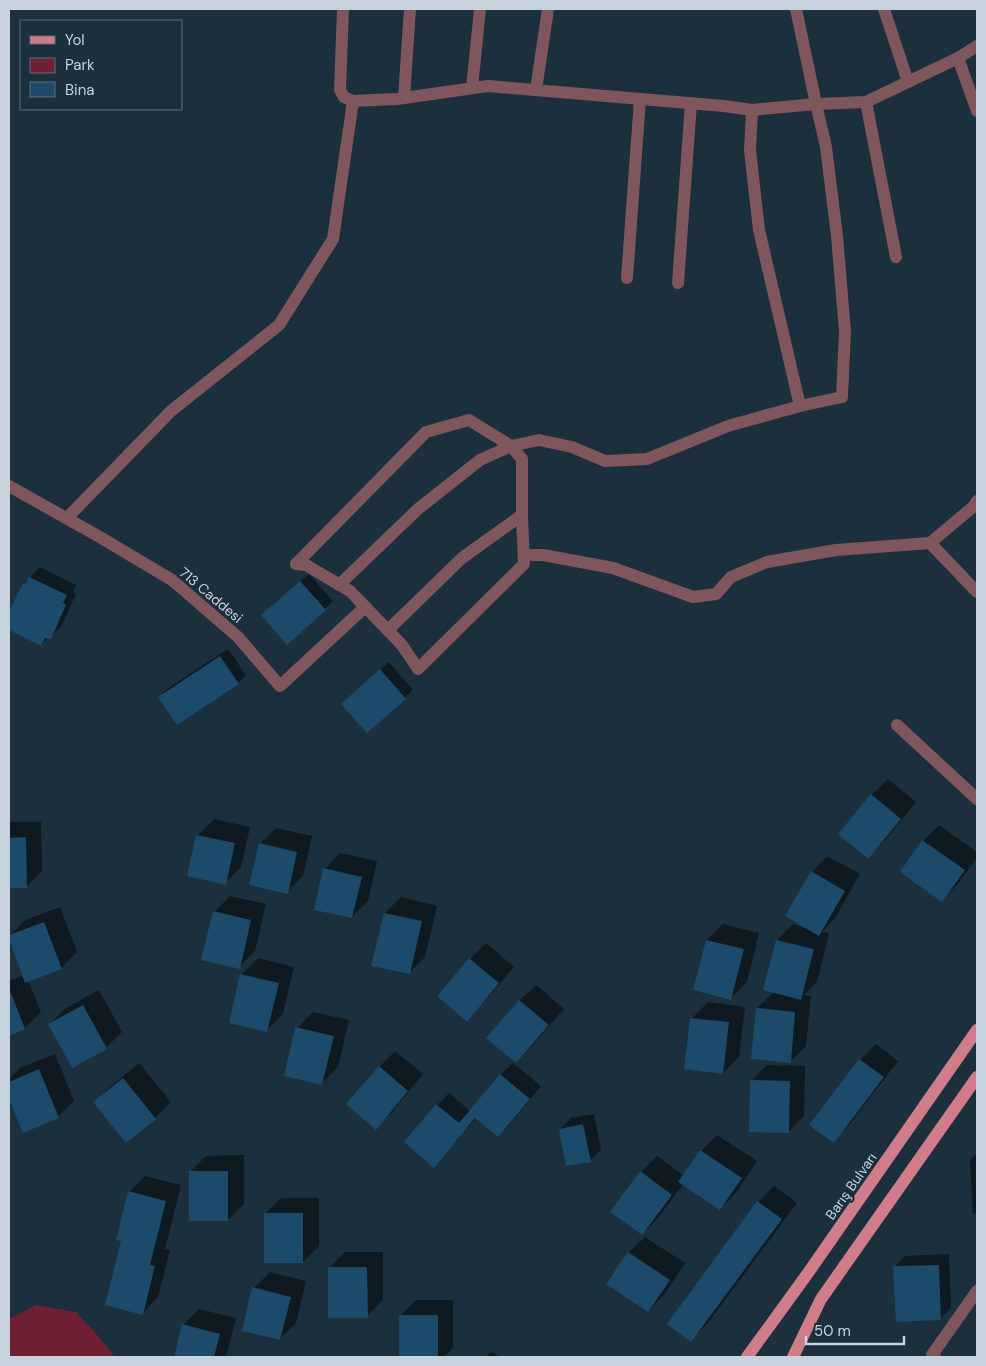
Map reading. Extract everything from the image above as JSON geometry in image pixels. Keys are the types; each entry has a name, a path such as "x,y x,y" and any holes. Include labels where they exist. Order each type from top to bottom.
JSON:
{"main road":[{"name":"Barış Bulvarı","path":"747,1357 808,1273 977,1030"},
{"path":"793,1357 821,1299 977,1077"}],"street":[{"path":"344,9 340,90 344,97 353,100 404,98 488,86 752,110 816,104 866,102 958,58 977,46"},
{"path":"404,98 410,9"},
{"path":"472,88 480,9"},
{"path":"536,90 548,9"},
{"path":"340,585 418,509 480,460 511,446 540,440 572,447 605,461 648,460 728,426 800,406 842,397 844,331 837,236 826,147 796,9"},
{"path":"884,9 908,82"},
{"path":"958,58 977,111"},
{"path":"627,278 640,99"},
{"path":"67,518 171,410 279,324 333,238 353,100"},
{"path":"866,102 896,258"},
{"path":"678,283 691,103"},
{"path":"752,110 750,150 760,230 800,406"},
{"path":"469,420 511,446 522,459 524,564 418,669 402,645 350,591 306,565 296,564 426,432 469,420"},
{"name":"713 Caddesi","path":"9,486 172,580 238,637 280,686 365,607"},
{"path":"524,554 543,555 613,568 693,597 716,594 731,577 767,562 836,550 930,543 977,502"},
{"path":"388,630 462,558 522,515"},
{"path":"930,543 977,592"},
{"path":"897,725 977,799"},
{"path":"935,1357 932,1355 972,1304 977,1290"}],"green space":[{"path":"36,1305 76,1312 115,1357 9,1357 9,1319"}],"building":[{"path":"29,577 67,595 63,603 66,605 51,639 45,638 41,646 9,630 9,611 23,583 25,584"},
{"path":"300,581 326,610 287,645 261,615"},
{"path":"220,656 239,684 177,725 158,697"},
{"path":"380,669 406,699 367,733 341,704"},
{"path":"871,794 901,819 868,859 838,834"},
{"path":"196,835 235,843 226,885 187,876"},
{"path":"26,837 27,888 9,888 9,838"},
{"path":"922,840 965,870 942,902 900,872"},
{"path":"259,843 297,852 288,894 249,885"},
{"path":"323,868 362,877 352,918 314,910"},
{"path":"811,871 845,891 819,936 785,916"},
{"path":"213,911 251,920 240,969 201,960"},
{"path":"384,913 422,921 410,974 371,966"},
{"path":"44,922 62,969 25,983 9,935"},
{"path":"706,940 744,949 731,1000 693,990"},
{"path":"776,940 814,949 801,1000 763,990"},
{"path":"469,958 499,983 467,1022 437,996"},
{"path":"240,974 279,983 267,1032 229,1023"},
{"path":"9,988 25,1029 9,1036"},
{"path":"519,1000 549,1025 516,1063 486,1038"},
{"path":"83,1005 107,1049 72,1068 48,1024"},
{"path":"756,1008 795,1012 791,1063 751,1059"},
{"path":"690,1018 729,1022 723,1074 684,1069"},
{"path":"295,1027 334,1036 322,1085 284,1076"},
{"path":"859,1059 884,1077 834,1143 809,1125"},
{"path":"379,1066 408,1091 376,1130 346,1104"},
{"path":"39,1069 59,1118 23,1133 9,1099 9,1082"},
{"path":"500,1074 530,1099 498,1137 475,1118 434,1168 404,1142 436,1104 459,1123"},
{"path":"123,1078 156,1119 126,1143 93,1102"},
{"path":"750,1080 790,1081 789,1133 749,1132"},
{"path":"583,1124 591,1162 566,1166 559,1129"},
{"path":"700,1150 742,1178 720,1210 678,1182"},
{"path":"189,1171 228,1171 228,1221 189,1221"},
{"path":"640,1171 672,1195 642,1235 610,1212"},
{"path":"128,1191 166,1201 150,1265 155,1266 143,1315 105,1305 121,1241 116,1240"},
{"path":"757,1201 782,1219 691,1342 667,1324"},
{"path":"264,1213 303,1213 303,1263 264,1263"},
{"path":"628,1252 670,1280 648,1312 606,1284"},
{"path":"939,1265 941,1320 896,1322 893,1266"},
{"path":"328,1267 367,1267 368,1318 328,1318"},
{"path":"252,1287 291,1297 280,1340 242,1331"},
{"path":"399,1315 438,1315 438,1357 399,1357"},
{"path":"182,1324 220,1334 214,1357 174,1357"}]}
